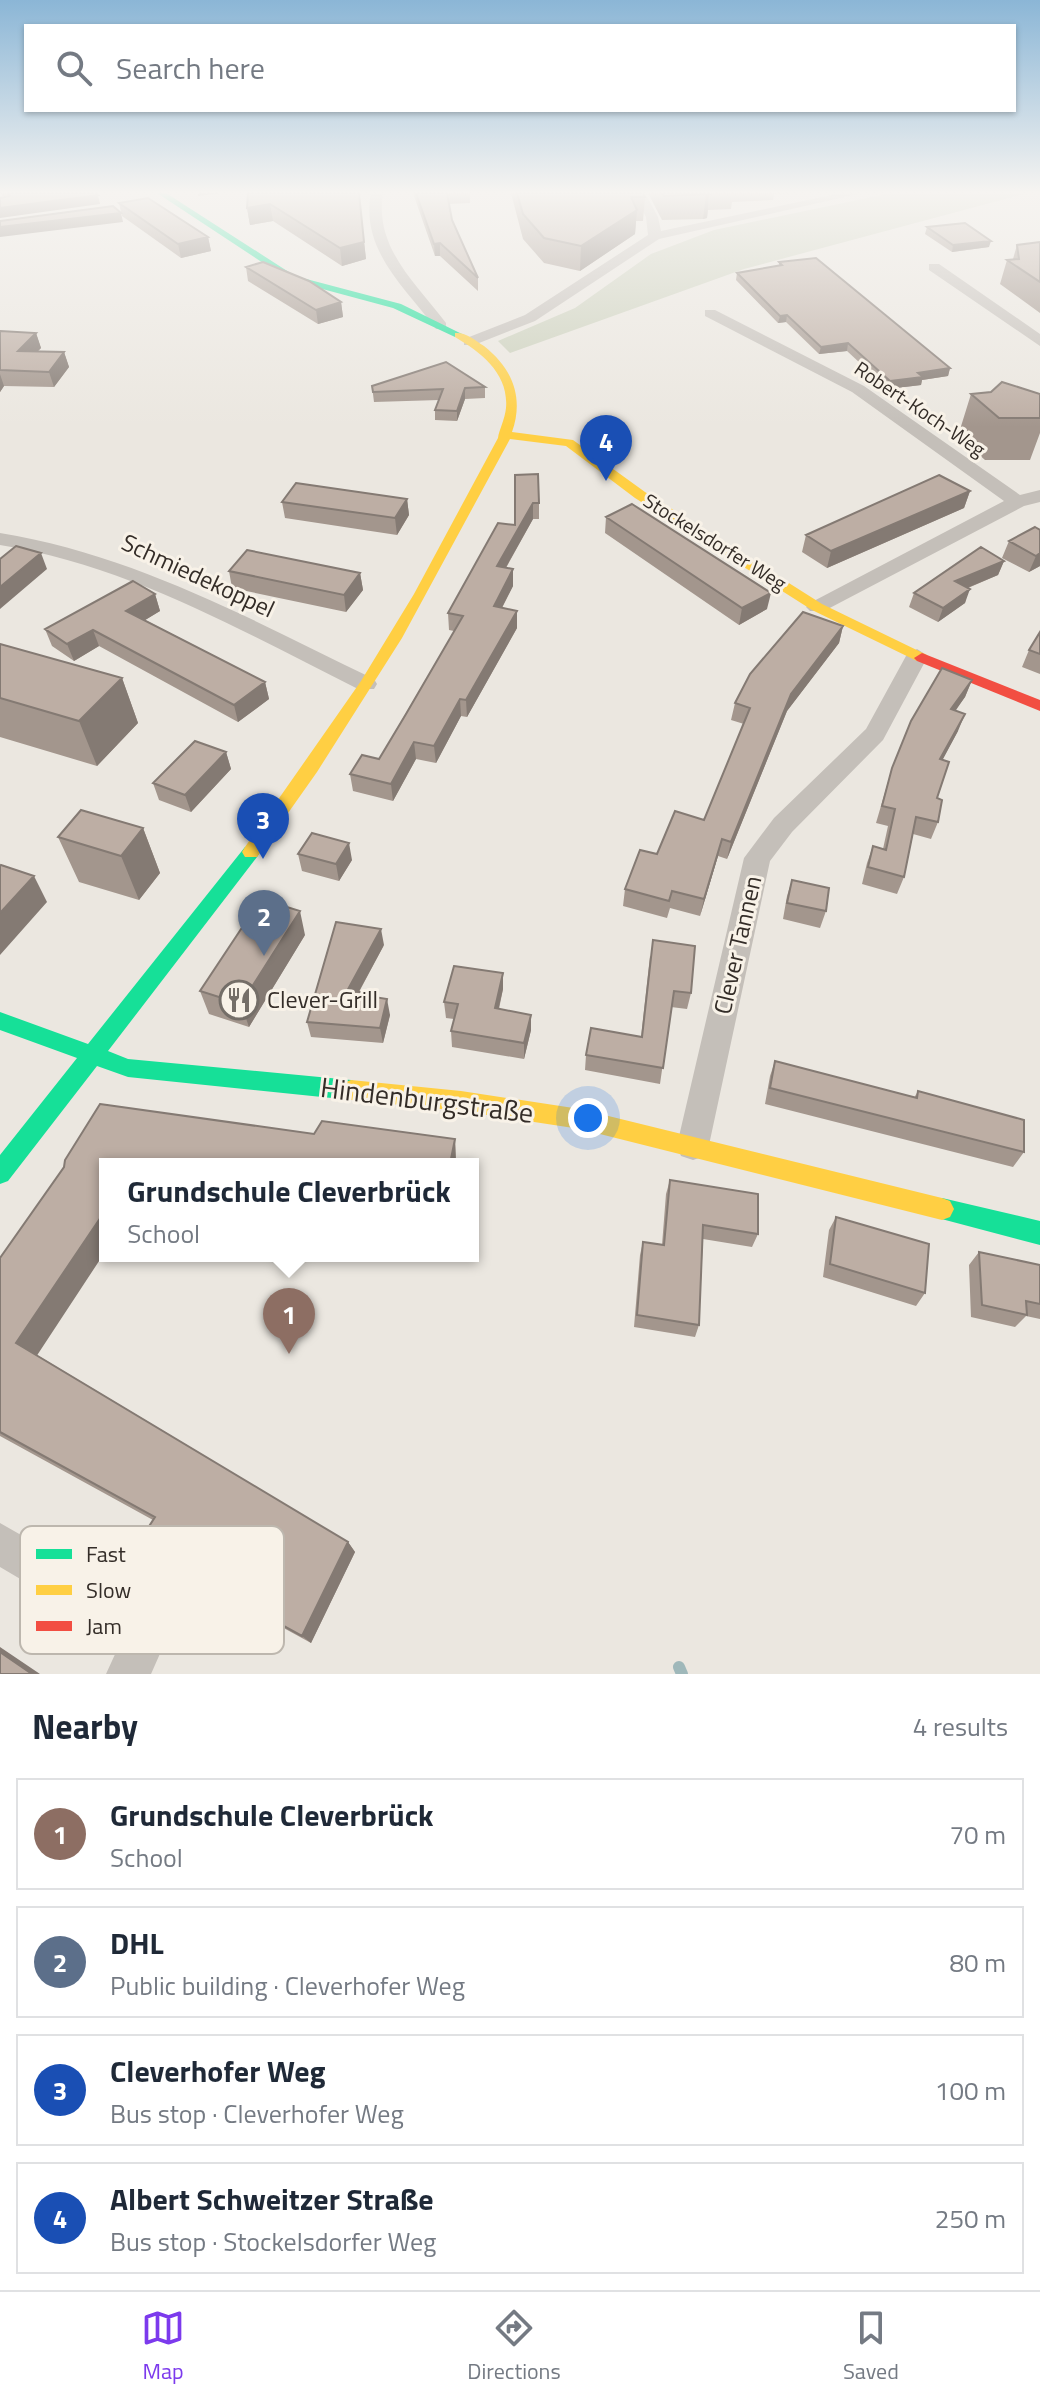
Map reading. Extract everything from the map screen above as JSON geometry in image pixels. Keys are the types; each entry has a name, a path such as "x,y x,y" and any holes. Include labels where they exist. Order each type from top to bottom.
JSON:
{"street":[{"path":"0,1173 252,853 366,684 449,549 512,411 510,385 492,358 469,342 397,307 294,279 279,271"},
{"path":"396,271 441,326"},
{"path":"469,342 530,318 601,271"},
{"path":"940,271 1040,341"},
{"name":"Robert-Koch-Weg","path":"710,313 858,389 1017,502"},
{"name":"Stockelsdorfer Weg","path":"503,435 569,443 640,495 817,607 917,656 1040,706"},
{"path":"817,607 1017,502 1040,496"},
{"name":"Schmiedekoppel","path":"0,539 57,547 108,563 366,684"},
{"name":"Clever Tannen","path":"693,1145 757,858 783,825 875,734 917,656"},
{"name":"Hindenburgstraße","path":"0,1021 128,1068 461,1101 580,1119 1040,1233"},
{"path":"0,1544 20,1556"},
{"path":"128,1674 137,1654"}],"green space":[{"path":"627,271 738,271 510,353 498,341 575,308"}],"building":[{"path":"253,271 285,271 309,281 341,302 316,310"},
{"path":"832,271 950,368 918,373 923,377 890,381 848,343 821,347 787,315 780,316 737,273"},
{"path":"1024,271 1040,271 1040,282"},
{"path":"0,331 36,333 18,351 64,352 49,372 0,370"},
{"path":"446,362 485,387 465,388 457,411 435,410 443,389 373,392 372,386"},
{"path":"1002,382 1040,394 1040,418 999,418 971,394 991,392"},
{"path":"538,474 539,503 533,503 497,566 513,569 494,606 517,611 466,700 460,699 434,746 414,742 391,784 350,774 362,755 379,759 463,616 448,613 498,523 515,525 515,475"},
{"path":"939,475 970,491 831,551 806,535"},
{"path":"296,483 407,499 395,518 282,502"},
{"path":"632,504 771,593 742,608 606,517"},
{"path":"1035,527 1040,530 1040,553 1036,556 1009,541"},
{"path":"16,546 41,553 0,587 0,559"},
{"path":"981,547 1004,561 955,581 970,589 943,608 914,593"},
{"path":"247,550 360,573 344,595 229,571"},
{"path":"133,581 155,594 126,611 265,682 234,705 93,630 67,644 45,629"},
{"path":"803,612 843,626 791,694 731,842 722,839 704,899 672,891 669,901 625,889 640,850 657,854 675,811 704,820 750,708 735,703 750,674"},
{"path":"1040,632 1040,654 1029,650"},
{"path":"0,644 122,678 79,721 0,698"},
{"path":"942,668 972,680 951,709 965,714 940,759 949,762 937,798 942,800 938,822 916,817 904,877 868,867 873,846 886,850 895,809 882,806 892,768 911,721"},
{"path":"195,741 226,752 185,795 153,783"},
{"path":"81,810 143,828 121,856 58,837"},
{"path":"312,833 349,843 336,864 298,854"},
{"path":"0,866 34,876 0,913"},
{"path":"792,880 829,888 826,911 787,903"},
{"path":"261,899 300,911 241,1004 200,991"},
{"path":"336,922 381,929 347,991 374,993 374,997 387,999 380,1028 307,1022"},
{"path":"653,940 695,946 691,993 674,991 663,1068 586,1055 591,1028 642,1037"},
{"path":"454,966 503,973 495,1008 531,1015 524,1043 451,1031 458,1004 444,1002"},
{"path":"775,1061 917,1098 918,1091 1024,1120 1024,1152 770,1088"},
{"path":"100,1104 314,1134 322,1121 455,1139 451,1158 99,1158 99,1220 16,1343 348,1542 302,1636 284,1626 284,1526 149,1526 155,1517 0,1432 0,1258 64,1167 65,1160"},
{"path":"670,1180 758,1194 758,1234 703,1225 699,1325 637,1315 643,1242 664,1245"},
{"path":"836,1217 929,1244 925,1293 830,1264"},
{"path":"979,1252 1040,1265 1040,1304 1026,1301 1027,1315 982,1305"},
{"path":"0,1652 32,1674 0,1674"}],"waterway":[{"path":"679,1667 682,1674"}],"traffic: fast":[{"path":"281,271 292,278 397,306 459,335"},
{"path":"0,1173 251,852"},
{"path":"0,1021 128,1068 351,1090"},
{"path":"942,1209 1040,1233"}],"traffic: slow":[{"path":"251,852 340,725 395,638 504,438 512,411 512,397 506,377 485,353 459,335"},
{"path":"503,435 569,443 640,495 817,607 922,658"},
{"path":"351,1090 461,1101 580,1119 942,1209"}],"traffic: jam":[{"path":"922,658 1040,706"}],"place":[{"name":"Albert Schweitzer Straße","path":"606,481"},
{"name":"Cleverhofer Weg","path":"263,859"},
{"name":"DHL","path":"264,956"},
{"name":"Clever-Grill","path":"239,1000"},
{"name":"Grundschule Cleverbrück","path":"289,1354"}]}
